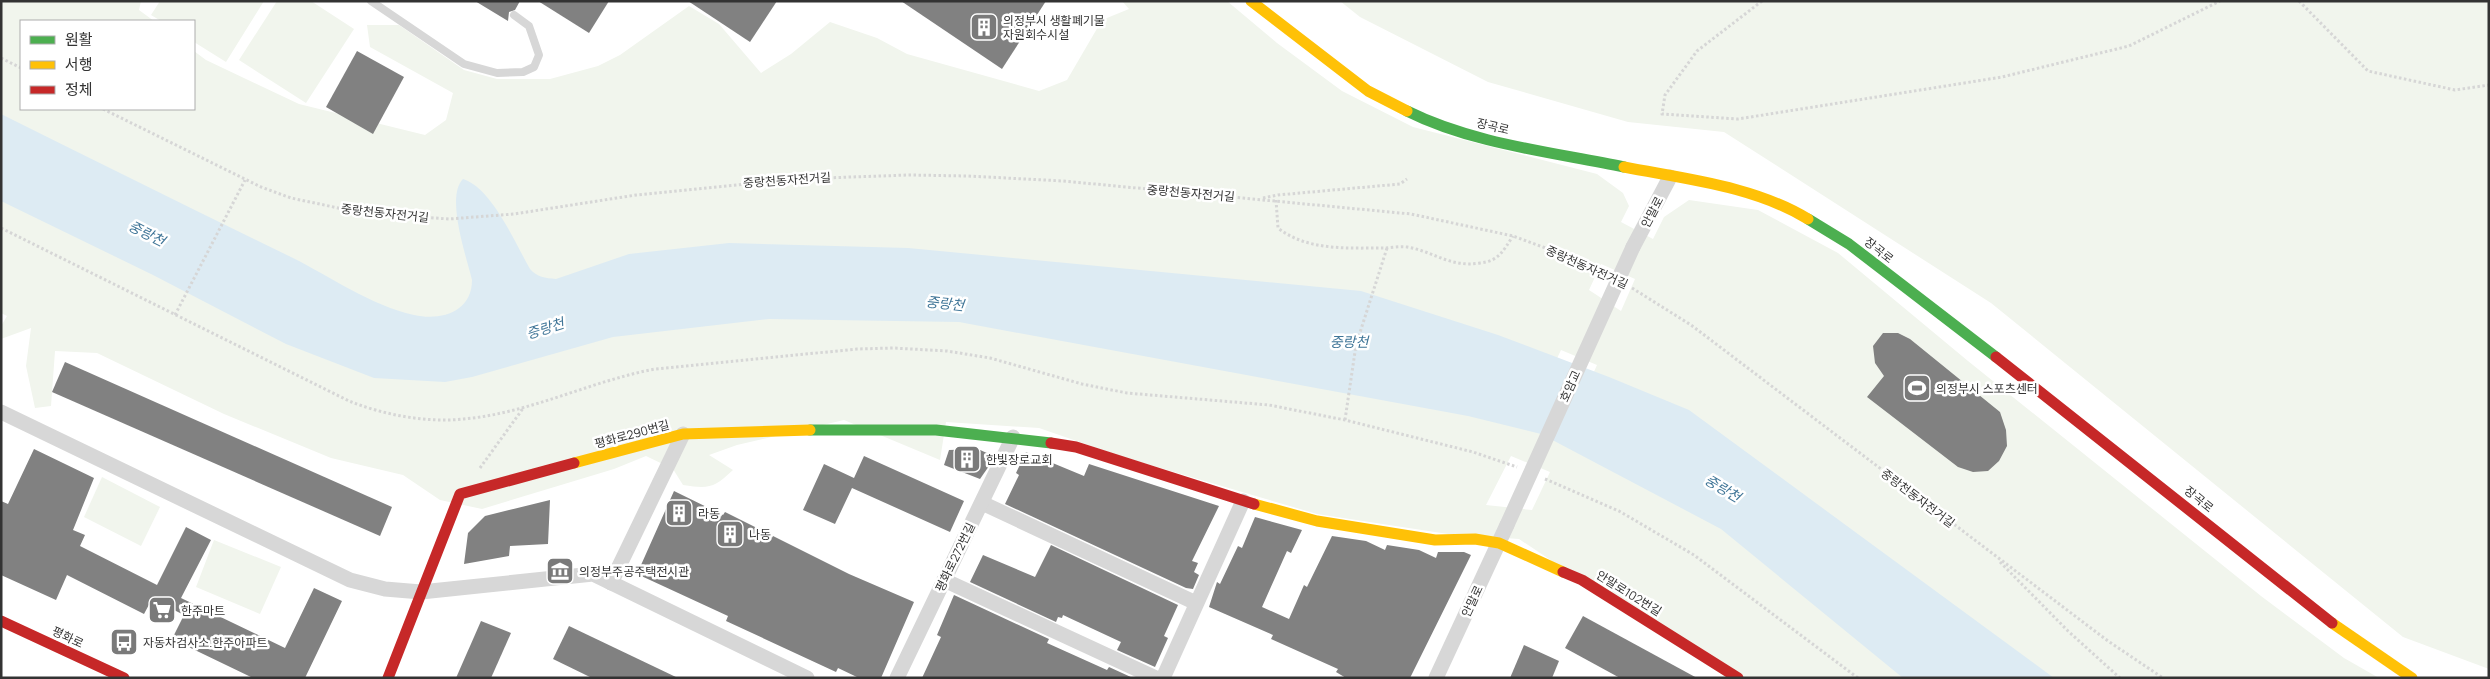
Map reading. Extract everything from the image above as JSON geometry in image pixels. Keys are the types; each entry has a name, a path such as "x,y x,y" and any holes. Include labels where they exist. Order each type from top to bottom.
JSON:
{"street":[{"name":"장곡로","path":"1251,1 1368,92 1428,121 1476,137 1733,190 1792,209 1849,244 2108,444 2342,631 2412,678"},
{"name":"안말로","path":"1633,247 1670,177"},
{"name":"호암교","path":"1507,525 1633,247"},
{"path":"2,416 350,580 385,589 422,592 593,574 807,678"},
{"name":"평화로290번길","path":"388,678 460,494 683,434 813,430 936,430 1013,437 1076,448 1243,501"},
{"path":"611,583 683,434"},
{"name":"평화로272번길","path":"897,678 1013,437"},
{"path":"1163,678 1243,501"},
{"name":"안말로102번길","path":"1243,501 1347,527 1435,540 1475,538 1499,543 1582,580 1738,678"},
{"path":"982,503 1196,604"},
{"name":"안말로","path":"1436,678 1507,525"},
{"path":"944,580 1156,678"},
{"name":"평화로","path":"1,621 124,678"}],"lane":[{"path":"371,1 464,64 497,73 523,72 534,67 539,55 529,26 514,15"}],"path":[{"path":"1762,1 1697,51 1665,95 1662,114 1738,119 2002,77 2129,46 2220,1"},
{"path":"2298,1 2368,71 2455,90 2489,85"},
{"path":"1,58 20,68"},
{"name":"중랑천동자전거길","path":"105,110 245,180 291,198 339,209 390,216 449,219 514,214 636,195 738,184 909,174 1063,181 1411,214 1513,236 1559,253 1609,276"},
{"path":"175,314 245,180"},
{"path":"1257,199 1278,195 1400,184 1407,180"},
{"path":"1276,200 1278,228 1291,238 1306,243 1337,247 1387,248 1405,246 1426,252 1446,261 1480,263 1498,258 1513,236"},
{"path":"1345,420 1356,345 1387,248"},
{"name":"중랑천동자전거길","path":"1624,284 1692,325 2108,641 2163,678"},
{"path":"478,470 524,406"},
{"path":"1991,553 2068,631 2120,678"}],"shaded area":[{"path":"1,1 141,1 139,10 153,20 20,20 20,110 195,110 195,52 206,60 299,104 425,135 446,120 453,93 370,47 367,25 399,25 464,70 497,79 550,79 598,66 620,55 689,6 719,24 761,73 791,54 830,22 877,38 907,54 1039,91 1067,80 1102,20 1129,9 1122,1 1227,1 1277,43 1342,91 1413,127 1597,174 1623,193 1629,206 1621,222 1653,239 1664,217 1689,200 1758,210 1838,253 1968,361 2261,596 2344,658 2379,678 1727,678 1519,539 1448,534 1317,514 1123,457 1039,428 946,422 940,460 844,420 737,445 709,455 733,470 711,486 683,485 673,469 646,456 614,469 482,509 440,500 403,475 331,458 224,414 97,353 55,351 51,406 35,408 26,366 31,328 1,339 1,326 7,316 1,313","holes":["1601,264 1635,279 1621,311 1589,290","1561,350 1597,365 1570,425 1531,413","1511,456 1550,472 1532,510 1486,505"]},
{"path":"160,1 264,1 226,62 195,43 195,20 159,20 151,15"},
{"path":"277,1 311,1 354,29 306,103 239,60"},
{"path":"1340,1 2489,1 2489,669 2403,637 1991,303 1724,132 1628,122 1488,82 1360,17"},
{"path":"102,477 160,507 141,546 84,517"},
{"path":"214,540 281,567 260,614 196,587"}],"water":[{"name":"중랑천","path":"1,114 291,257 366,298 382,305 424,317 434,317 453,312 467,300 471,291 472,280 459,228 456,199 458,188 463,179 474,184 493,205 510,231 530,269 538,275 552,279 629,254 729,243 908,248 1361,291 1498,335 1689,410 2054,678 1903,678 1721,529 1541,434 1468,416 959,322 769,319 613,337 472,377 445,382 374,378 286,344 153,275 1,201"}],"building":[{"path":"475,1 520,1 515,10 509,12 508,21"},
{"path":"538,1 609,1 589,33"},
{"path":"688,1 777,1 750,42"},
{"name":"의정부시 생활폐기물 자원회수시설","path":"901,1 1046,1 1002,69"},
{"path":"357,51 404,77 373,134 326,107"},
{"path":"1883,333 1898,333 1910,339 2000,412 2006,430 2007,446 1999,461 1988,471 1973,472 1958,467 1867,397 1884,376 1875,363 1873,346"},
{"path":"65,362 392,507 380,536 52,392"},
{"path":"34,449 94,478 73,530 85,535 80,546 157,585 186,527 211,540 181,598 285,648 314,588 342,601 305,678 253,678 172,639 184,615 152,599 144,614 67,575 56,600 1,575 1,501 8,504"},
{"name":"한빛장로교회","path":"978,449 989,454 989,466 980,479 944,465 949,450"},
{"path":"1026,452 1084,476 1089,464 1219,506 1192,561 1198,563 1194,572 1199,575 1193,589 1186,588 1005,504 1019,475 1016,473"},
{"path":"864,456 964,501 950,532 852,488 835,524 803,510 824,464 854,478"},
{"path":"674,491 723,515 725,512 849,574 914,602 881,678 859,678 838,668 836,672 726,621 728,616 637,574"},
{"path":"550,500 548,544 510,546 509,556 464,564 468,533 485,516"},
{"path":"1255,517 1302,530 1291,553 1287,551 1262,607 1289,619 1304,585 1307,587 1332,536 1366,541 1385,550 1387,545 1419,550 1436,558 1438,552 1464,552 1471,555 1410,678 1346,678 1336,672 1338,669 1271,639 1273,635 1209,607 1217,582 1220,584 1238,546 1242,548"},
{"path":"1051,545 1178,605 1164,636 1168,638 1155,667 1117,650 1121,642 1063,615 1062,618 1058,617 1056,622 970,582 983,555 1035,577"},
{"path":"954,595 1049,639 1047,643 1107,670 1109,667 1133,678 922,678 941,637 937,635"},
{"path":"1583,616 1697,678 1620,678 1565,648"},
{"path":"481,621 511,633 491,678 456,678"},
{"path":"569,626 678,678 592,678 553,659"},
{"path":"1524,645 1559,661 1552,678 1510,678"}],"traffic: fast":[{"path":"1407,111 1459,132 1513,146 1624,167"},
{"path":"1808,219 1849,244 1996,357"},
{"path":"810,430 936,430 1051,443"}],"traffic: slow":[{"path":"1251,1 1368,91 1407,111"},
{"path":"1624,167 1742,191 1787,208 1808,219"},
{"path":"574,463 683,434 810,430"},
{"path":"1254,504 1317,521 1435,540 1475,539 1499,543 1563,572"},
{"path":"2332,623 2412,678"}],"traffic: jam":[{"path":"1996,357 2332,623"},
{"path":"1051,443 1076,447 1254,504"},
{"path":"388,678 460,494 574,463"},
{"path":"1563,572 1582,580 1738,678"},
{"path":"1,621 124,678"}],"place":[{"name":"의정부시 생활폐기물 자원회수시설","path":"984,27"},
{"name":"의정부시 스포츠센터","path":"1917,388"},
{"name":"한빛장로교회","path":"967,459"},
{"name":"라동","path":"679,513"},
{"name":"나동","path":"730,534"},
{"name":"의정부주공주택전시관","path":"560,571"},
{"name":"한주마트","path":"162,610"},
{"name":"자동차검사소.한주아파트","path":"124,642"}]}
